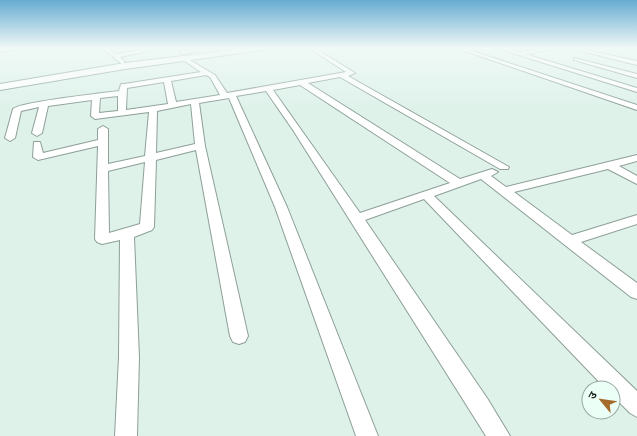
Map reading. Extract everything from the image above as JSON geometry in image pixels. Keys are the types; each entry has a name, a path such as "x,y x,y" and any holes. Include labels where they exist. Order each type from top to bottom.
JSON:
{"street":[{"path":"0,87 111,68"},
{"path":"201,68 213,76 229,95 281,207 367,436"},
{"path":"96,96 95,116 172,105 352,72 346,68"},
{"path":"520,68 637,108"},
{"path":"566,68 635,88"},
{"path":"611,68 637,76"},
{"path":"122,112 122,93 124,86 207,73"},
{"path":"341,75 504,166 484,176 425,194 357,218"},
{"path":"167,79 172,105"},
{"path":"301,82 458,184"},
{"path":"268,88 357,218 499,436"},
{"path":"10,138 17,109 122,93"},
{"path":"195,101 200,146 239,336"},
{"path":"37,133 44,104"},
{"path":"103,129 102,239 127,234 147,226 153,108"},
{"path":"37,144 38,157 102,142"},
{"path":"102,169 200,146"},
{"path":"505,191 611,166 637,158"},
{"path":"611,166 637,181"},
{"path":"484,176 637,292"},
{"path":"425,194 637,406"},
{"path":"570,241 637,219"},
{"path":"126,436 130,357 127,234"}]}
